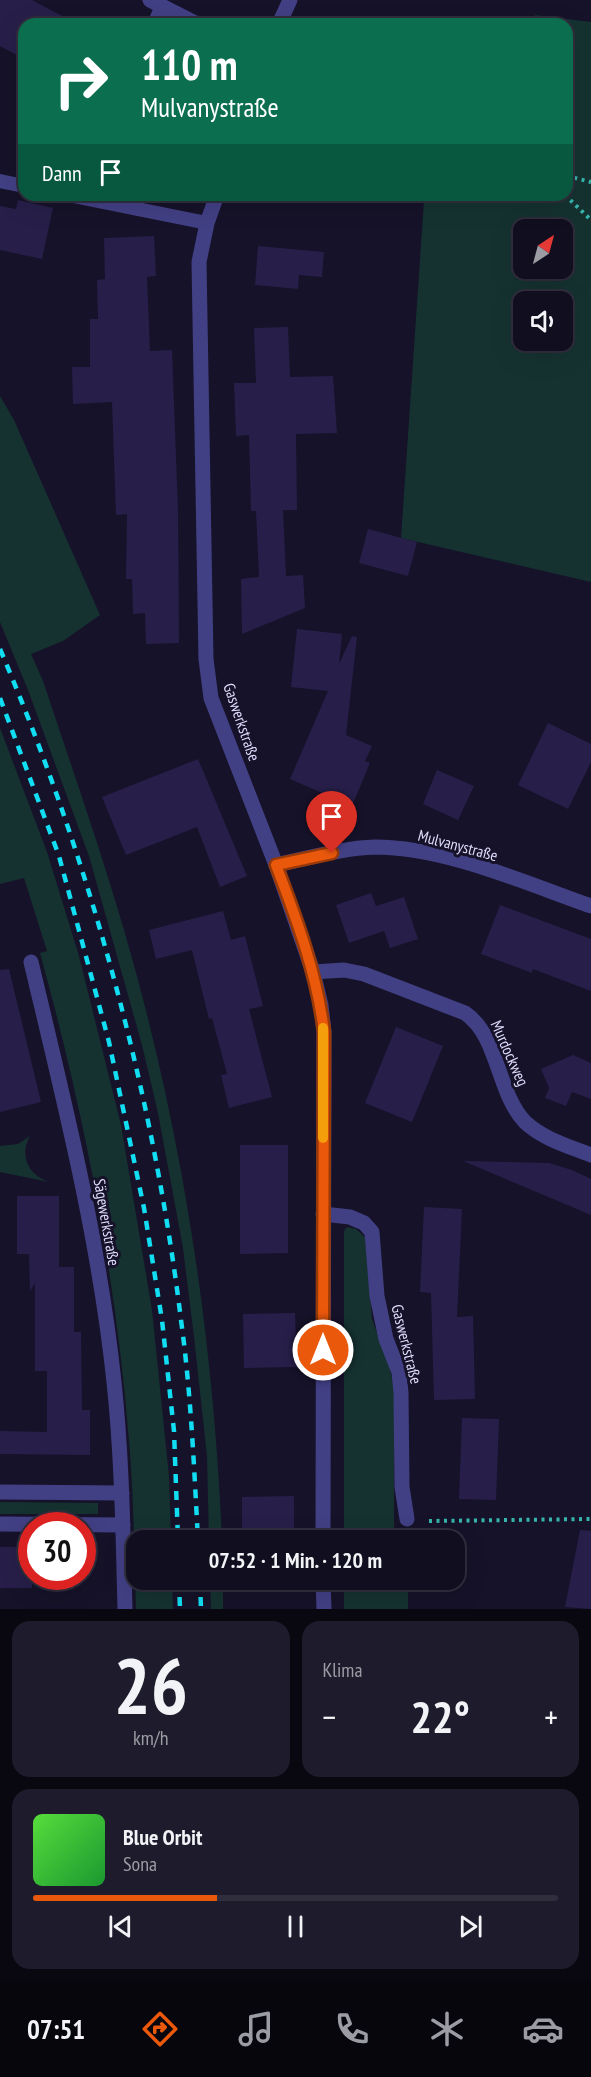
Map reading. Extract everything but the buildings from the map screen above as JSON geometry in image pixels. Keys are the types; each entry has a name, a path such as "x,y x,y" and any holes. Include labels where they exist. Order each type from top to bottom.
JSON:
{"street":[{"path":"282,18 290,0"},
{"path":"156,3 185,18"},
{"name":"Gaswerkstraße","path":"215,201 207,223 199,262 206,658 211,698 276,865 313,972 321,1005 324,1032 323,1530"},
{"name":"Mulvanystraße","path":"276,865 351,849 396,848 452,859 591,906"},
{"name":"Sägewerkstraße","path":"31,962 76,1149 92,1233 114,1382 122,1492 125,1609"},
{"name":"Murdockweg","path":"313,972 344,970 364,974 475,1020 483,1032 514,1107 524,1121 542,1135 591,1155"},
{"name":"Gaswerkstraße","path":"323,1214 350,1217 364,1223 372,1232 376,1296 386,1339 399,1372 402,1487 407,1519"},
{"path":"0,1492 122,1492"},
{"path":"0,1524 123,1525"},
{"path":"324,1590 324,1609"}],"lane":[{"path":"155,18 156,3"},
{"path":"0,182 18,185"},
{"path":"98,201 207,223"}],"path":[{"path":"573,178 591,182"},
{"path":"571,201 591,220"},
{"path":"407,1519 441,1521 591,1519"}],"green space":[{"path":"535,15 559,18 535,18"},
{"path":"573,20 591,22 591,582 401,538 424,201 573,201"},
{"path":"0,396 14,420 100,615 63,641 31,654 43,681 116,905 138,980 171,1118 205,1328 221,1530 209,1530 207,1456 183,1248 158,1113 142,1045 89,856 28,690 0,622"},
{"path":"0,728 47,852 79,956 121,1125 152,1310 169,1476 171,1530 134,1530 123,1379 107,1256 71,1073 40,953 47,951 24,878 0,884"},
{"path":"30,1136 25,1150 28,1164 36,1175 49,1182 0,1172 0,1146 18,1144"},
{"path":"347,1227 356,1229 365,1237 372,1319 390,1368 394,1390 394,1530 344,1530 344,1231"},
{"path":"0,1502 98,1503 98,1514 96,1512 18,1512 18,1514 0,1514"},
{"path":"135,1590 172,1590 173,1609 136,1609"},
{"path":"210,1590 223,1590 223,1609 211,1609"},
{"path":"344,1590 408,1590 408,1609 344,1609"}],"railway":[{"path":"0,649 62,811 114,978 135,1063 154,1149 181,1320 190,1402 198,1530"},
{"path":"0,698 59,856 109,1042 144,1208 162,1320 174,1431 178,1530"},
{"path":"179,1590 180,1609"},
{"path":"200,1590 201,1609"}],"slow traffic":[{"path":"323,1028 323,1138"}],"route":[{"path":"323,1350 324,1032 321,1005 313,972 276,865 332,853"}]}
